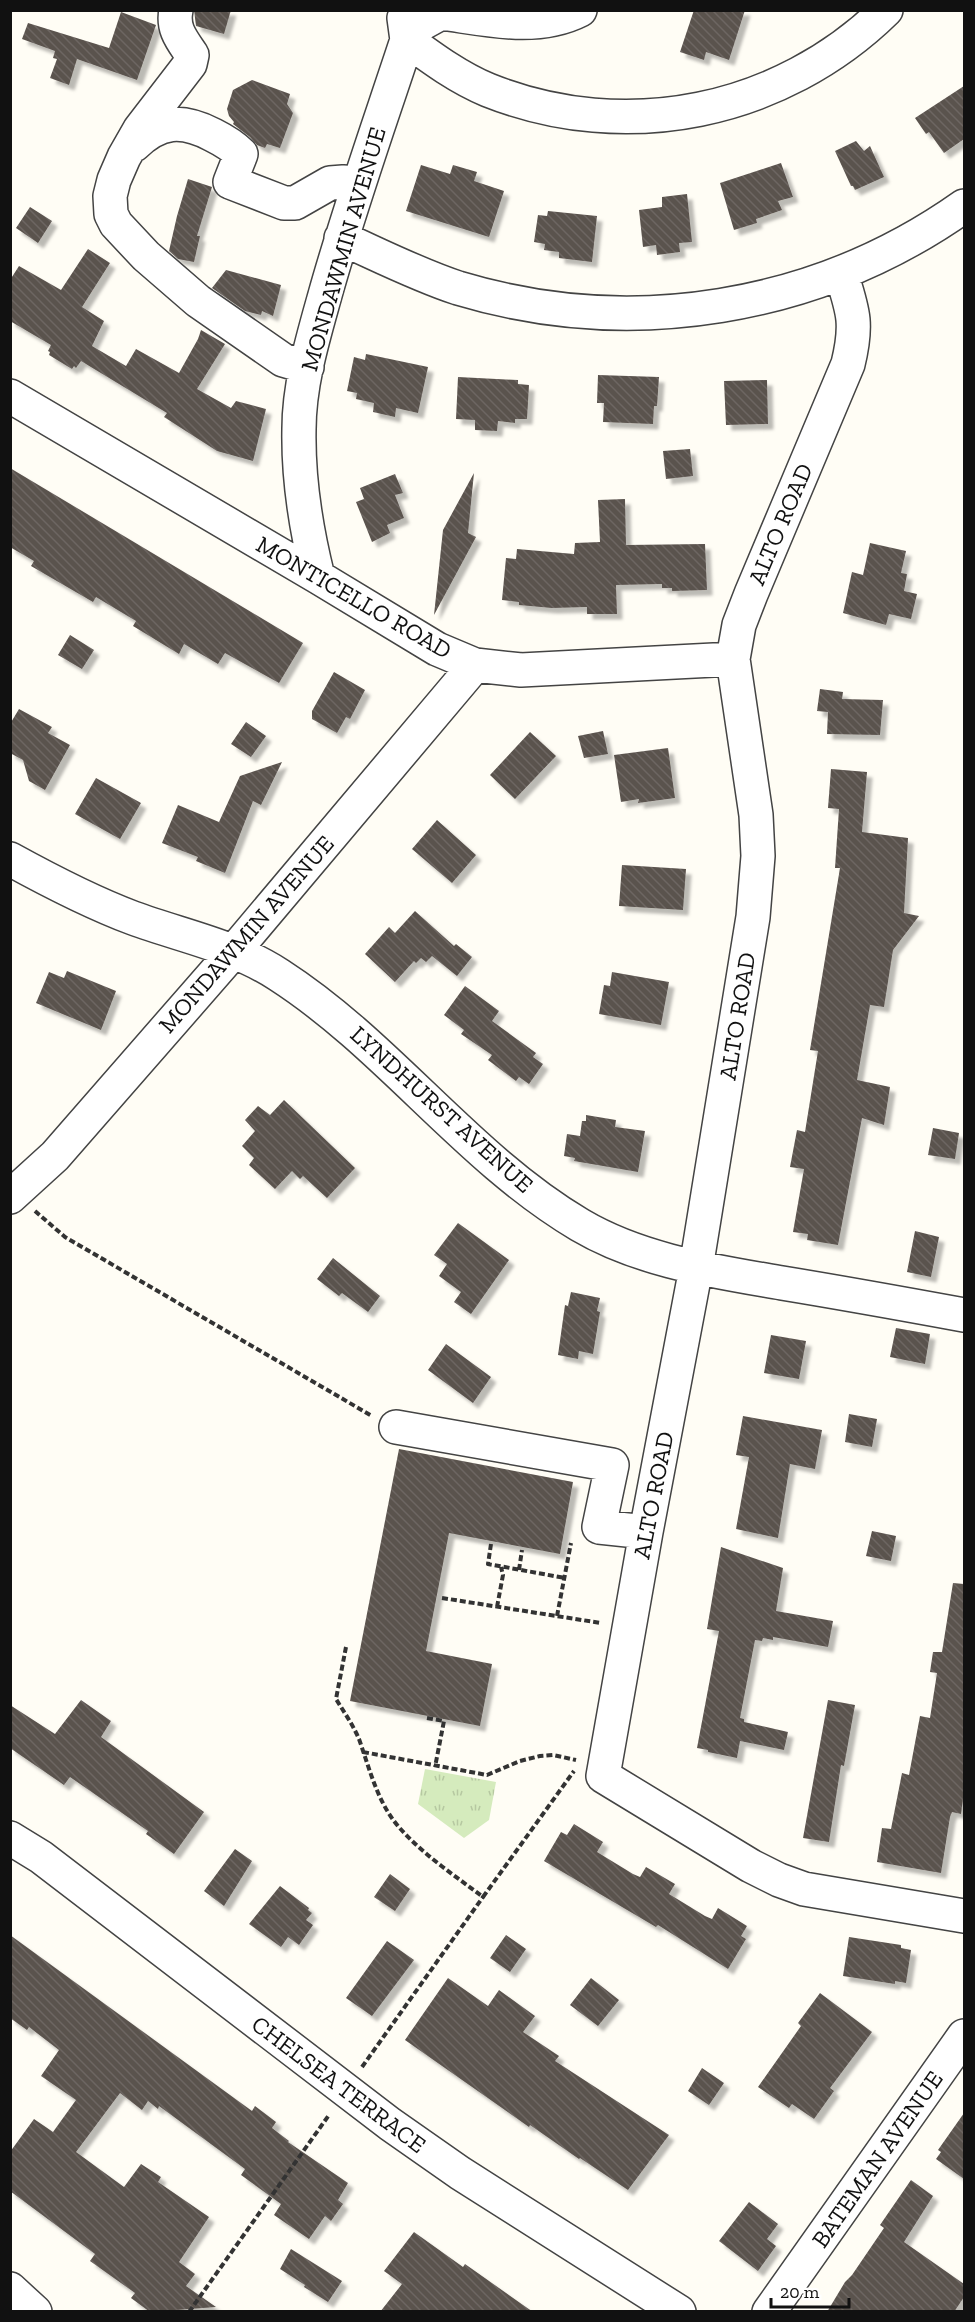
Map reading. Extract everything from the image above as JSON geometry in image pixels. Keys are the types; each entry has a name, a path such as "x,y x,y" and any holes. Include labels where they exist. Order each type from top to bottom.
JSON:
{"street":[{"path":"176,10 174,20 176,31 192,55 190,64 140,129 127,152 114,180 110,196 111,214 116,224 146,256 198,301 283,360 308,367"},
{"path":"438,12 499,21 535,23 572,15 580,10"},
{"path":"405,25 446,69 488,90 541,106 597,116 660,117 720,106 773,88 826,60 864,32 886,10"},
{"name":"MONDAWMIN AVENUE","path":"318,577 308,537 298,428 308,367 341,238 405,25 421,24 438,12"},
{"path":"127,152 143,136 156,128 182,124 199,128 236,149 241,154 230,182 272,200 295,203 330,183 359,183"},
{"path":"341,238 456,287 516,303 585,312 658,313 720,307 783,292 841,273 901,245 964,206"},
{"name":"ALTO ROAD","path":"841,273 853,311 855,336 849,364 750,594 739,625 733,659 756,816 758,856 753,916 696,1268 603,1776 751,1866 779,1880 804,1889 964,1916"},
{"name":"MONTICELLO ROAD","path":"10,396 437,649 475,666 521,670 733,659"},
{"name":"MONDAWMIN AVENUE","path":"20,1202 55,1156 234,951 475,666"},
{"name":"LYNDHURST AVENUE","path":"10,859 86,899 234,951 276,972 313,997 352,1029 500,1167 579,1225 618,1244 696,1268 964,1315"},
{"path":"396,1427 612,1465 599,1527 646,1532"},
{"name":"CHELSEA TERRACE","path":"10,1838 41,1857 390,2124 460,2173 679,2312"},
{"name":"BATEMAN AVENUE","path":"769,2312 964,2036"},
{"path":"10,2289 35,2312"}],"path":[{"path":"20,1202 65,1237 375,1418 396,1427"},
{"path":"491,1544 488,1564 564,1578"},
{"path":"557,1616 571,1544"},
{"path":"519,1570 522,1550"},
{"path":"497,1606 503,1575 500,1566"},
{"path":"442,1598 604,1625"},
{"path":"346,1647 336,1699 354,1730 371,1778 398,1826 420,1847 483,1897"},
{"path":"427,1718 444,1721 435,1767"},
{"path":"359,2072 576,1767 582,1762 553,1755 540,1756 520,1761 487,1775 363,1752"},
{"path":"189,2312 330,2114"}],"green space":[{"path":"425,1769 496,1782 489,1820 464,1838 418,1804"}],"building":[{"path":"194,10 231,10 224,34 196,26"},
{"path":"694,10 745,10 729,60 706,52 704,60 680,52"},
{"path":"121,12 156,25 137,80 77,59 69,85 50,78 57,59 53,58 55,51 22,39 28,23 109,48"},
{"path":"252,80 290,94 287,104 293,113 280,148 267,144 265,148 257,145 233,124 229,116 227,109 233,90"},
{"path":"964,86 964,139 944,153 929,132 926,134 915,118"},
{"path":"856,141 864,151 870,146 884,177 855,190 835,151"},
{"path":"781,163 793,197 778,201 782,210 756,219 757,223 734,230 720,183"},
{"path":"421,165 450,174 453,165 477,172 474,181 504,191 489,237 406,211"},
{"path":"188,179 212,187 197,236 200,236 194,262 178,259 169,251"},
{"path":"687,194 692,242 679,243 680,252 657,255 656,245 643,247 639,210 662,207 662,197"},
{"path":"30,207 52,221 38,243 16,228"},
{"path":"548,211 597,216 592,262 559,258 559,252 544,250 545,244 534,242 538,215 547,216"},
{"path":"88,249 110,263 82,307 104,321 92,346 126,366 136,349 179,373 201,330 225,344 197,389 231,408 236,401 266,409 253,461 217,451 164,417 167,413 81,361 76,368 74,366 72,369 49,355 51,345 10,321 10,280 19,266 61,290"},
{"path":"226,270 281,285 273,316 262,311 261,315 245,311 212,288"},
{"path":"366,354 428,367 418,413 396,408 395,417 373,412 374,403 356,399 357,393 347,391 354,357 365,360"},
{"path":"598,375 659,377 653,424 603,422 604,403 597,403"},
{"path":"458,377 518,380 518,384 529,385 527,419 515,419 515,423 498,421 497,431 475,430 475,420 456,419"},
{"path":"767,380 768,424 726,425 724,381"},
{"path":"690,449 693,476 666,479 663,451"},
{"path":"10,468 303,643 279,683 225,653 218,664 184,644 179,654 133,626 136,621 96,597 93,602 31,566 34,561 10,547"},
{"path":"474,473 468,533 476,537 434,615 443,530"},
{"path":"395,474 403,493 395,495 404,518 387,525 390,533 372,542 356,502 364,499 360,488"},
{"path":"625,499 626,545 705,544 707,590 672,591 672,588 662,588 662,584 616,585 617,614 587,614 587,607 552,608 519,605 519,602 502,600 506,558 516,559 517,549 574,554 575,543 600,542 598,500"},
{"path":"870,543 906,551 901,573 907,574 904,591 917,594 911,619 889,614 886,625 843,613 852,572 863,575"},
{"path":"70,635 94,650 82,669 58,655"},
{"path":"334,672 365,690 350,719 346,717 337,733 312,719 312,711"},
{"path":"820,689 843,692 842,699 883,700 880,735 827,734 828,712 817,711"},
{"path":"19,709 52,727 48,733 70,745 45,790 29,781 23,760 10,753 10,724"},
{"path":"246,722 266,736 251,757 231,744"},
{"path":"603,731 608,754 584,758 578,736"},
{"path":"530,732 556,756 515,799 490,775"},
{"path":"668,748 675,798 638,803 639,799 621,802 614,755"},
{"path":"282,762 261,805 253,801 225,873 196,861 198,857 162,843 178,805 219,822 240,776"},
{"path":"831,769 867,772 862,832 908,838 904,913 919,916 893,950 884,1007 870,1005 857,1080 890,1087 884,1125 862,1118 838,1245 807,1240 808,1234 793,1232 804,1169 790,1167 797,1130 805,1132 818,1051 810,1050 840,868 835,868 839,809 828,808"},
{"path":"96,778 141,803 120,839 75,814"},
{"path":"437,820 476,855 452,883 412,849"},
{"path":"622,865 686,869 683,910 619,906"},
{"path":"415,911 454,946 456,944 472,957 457,976 432,956 426,962 421,958 416,963 414,961 395,982 365,954 389,927 395,933"},
{"path":"67,971 116,991 101,1030 36,1003 49,972 64,978"},
{"path":"612,972 669,982 661,1025 599,1014 604,985 610,986"},
{"path":"465,986 499,1011 492,1021 536,1053 533,1057 543,1064 529,1084 519,1077 516,1081 488,1060 492,1055 461,1034 464,1030 444,1015"},
{"path":"284,1100 355,1168 327,1198 303,1176 300,1179 292,1171 275,1189 249,1165 254,1158 242,1146 255,1131 245,1120 258,1106 270,1115"},
{"path":"586,1115 616,1120 615,1127 645,1131 638,1172 574,1161 575,1158 564,1156 567,1134 580,1136 582,1121 586,1121"},
{"path":"933,1128 959,1133 955,1159 928,1155"},
{"path":"458,1223 509,1260 471,1314 454,1302 461,1292 439,1276 447,1264 434,1255"},
{"path":"915,1231 939,1237 931,1277 907,1272"},
{"path":"333,1258 380,1296 368,1312 342,1293 339,1296 317,1279"},
{"path":"571,1292 600,1298 593,1354 579,1351 578,1359 558,1355 565,1305 568,1306"},
{"path":"896,1328 930,1334 925,1364 890,1357"},
{"path":"771,1335 806,1341 799,1379 764,1373"},
{"path":"446,1344 491,1377 473,1403 428,1370"},
{"path":"849,1414 877,1419 872,1447 845,1442"},
{"path":"743,1416 822,1430 815,1469 790,1464 778,1538 736,1529 749,1457 736,1455"},
{"path":"399,1449 573,1482 560,1554 449,1533 426,1651 492,1664 480,1726 350,1701"},
{"path":"872,1531 896,1536 891,1561 866,1556"},
{"path":"721,1547 783,1568 776,1611 833,1621 828,1647 773,1637 773,1640 763,1638 762,1641 755,1640 740,1718 744,1719 744,1722 788,1732 784,1750 740,1741 737,1758 697,1748 719,1631 707,1629"},
{"path":"953,1583 964,1584 964,1792 961,1814 952,1812 950,1817 941,1873 877,1862 882,1828 891,1829 902,1773 909,1775 920,1716 930,1718 937,1673 930,1672 933,1652 942,1652"},
{"path":"81,1700 111,1721 101,1737 204,1812 174,1854 146,1834 148,1831 70,1777 64,1785 10,1748 10,1705 55,1734"},
{"path":"828,1700 855,1705 844,1766 841,1765 829,1842 803,1838"},
{"path":"574,1824 603,1842 597,1852 633,1874 640,1877 646,1867 675,1884 669,1894 705,1916 712,1919 718,1908 747,1926 741,1936 746,1939 728,1969 658,1925 656,1927 544,1861 561,1832 567,1835"},
{"path":"235,1849 252,1861 224,1906 204,1891"},
{"path":"390,1874 410,1889 395,1911 374,1897"},
{"path":"280,1886 309,1908 308,1910 312,1913 306,1920 313,1925 299,1945 288,1937 281,1947 249,1924"},
{"path":"10,1935 252,2111 255,2106 276,2122 272,2128 288,2142 348,2183 338,2200 343,2204 331,2221 325,2216 309,2239 274,2215 281,2204 241,2175 245,2169 159,2106 158,2109 148,2101 142,2110 120,2093 76,2152 124,2187 141,2164 161,2177 158,2182 209,2217 179,2262 195,2274 186,2286 216,2307 150,2312 131,2298 135,2293 90,2261 95,2254 10,2191 10,2152 34,2119 53,2132 76,2100 41,2076 59,2050 29,2027 27,2030 10,2018"},
{"path":"506,1935 526,1949 510,1972 490,1958"},
{"path":"849,1937 901,1945 901,1948 911,1950 906,1983 895,1981 895,1984 843,1976"},
{"path":"387,1941 414,1960 372,2016 346,1998"},
{"path":"448,1978 488,2006 499,1990 535,2016 523,2032 559,2056 555,2061 669,2135 628,2190 530,2125 529,2127 405,2040"},
{"path":"591,1978 619,2000 598,2026 570,2005"},
{"path":"820,1993 872,2032 830,2088 834,2091 814,2119 792,2104 789,2108 758,2087 801,2026 798,2023"},
{"path":"702,2068 724,2083 709,2105 688,2091"},
{"path":"964,2113 964,2179 936,2159 941,2152 938,2150"},
{"path":"911,2180 933,2196 904,2242 964,2284 964,2297 954,2312 827,2312 845,2282 884,2228 880,2225"},
{"path":"749,2202 778,2224 767,2239 776,2246 758,2271 719,2241"},
{"path":"414,2232 463,2267 465,2264 533,2312 380,2312 402,2284 384,2271"},
{"path":"291,2249 342,2281 328,2302 280,2269"}]}
